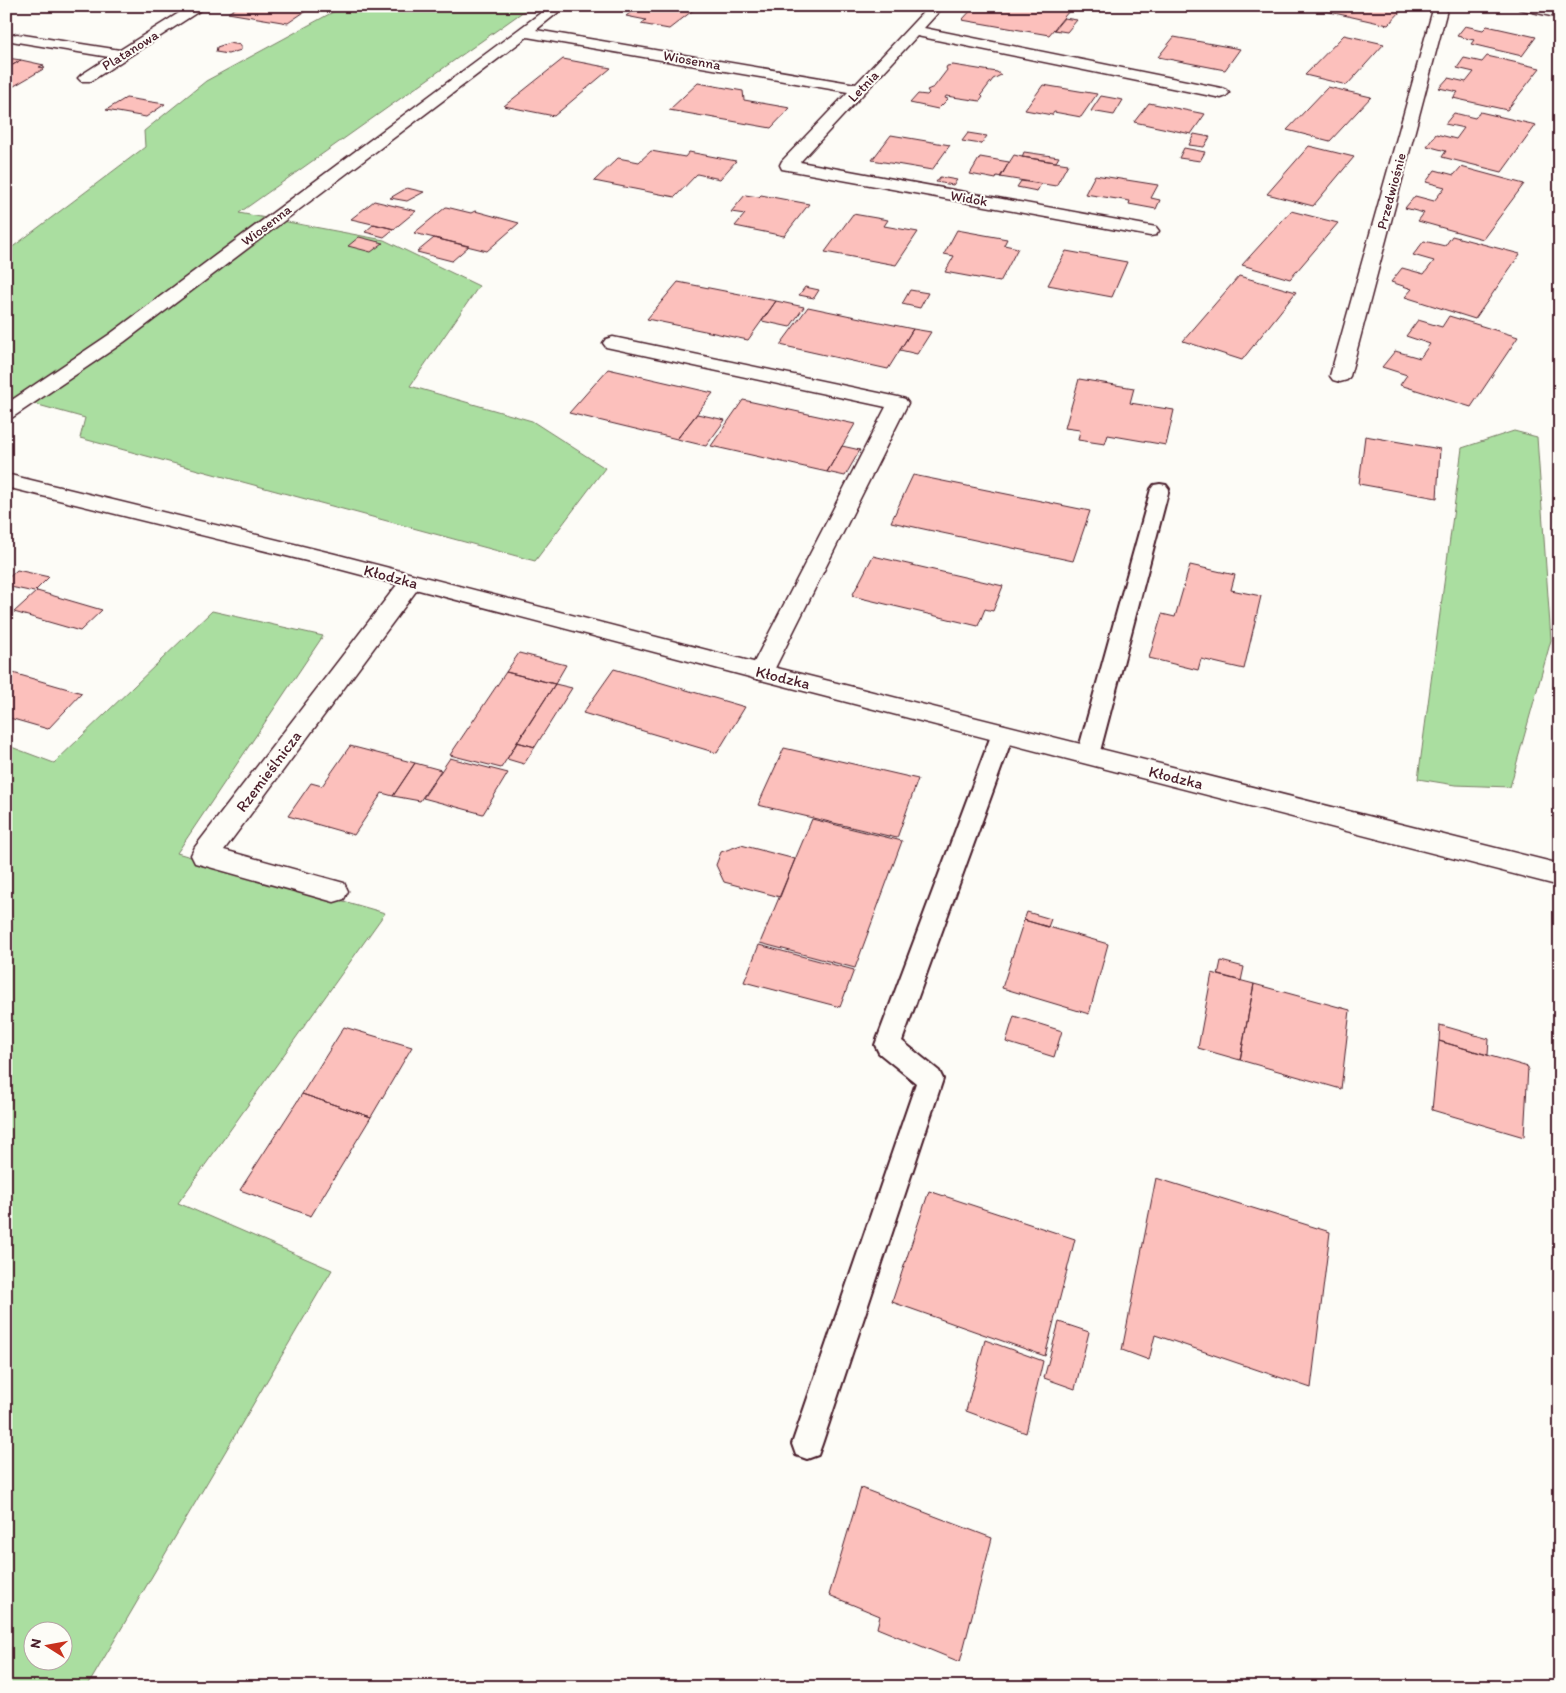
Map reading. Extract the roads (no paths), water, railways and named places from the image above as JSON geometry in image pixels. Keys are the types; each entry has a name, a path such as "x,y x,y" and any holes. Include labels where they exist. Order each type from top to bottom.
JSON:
{"street":[{"name":"Platanowa","path":"86,78 200,6"},
{"name":"Wiosenna","path":"6,413 117,338 559,6"},
{"name":"Letnia","path":"788,165 937,6"},
{"name":"Przedwiośnie","path":"1340,376 1441,6"},
{"path":"1524,6 1560,14"},
{"path":"915,31 1221,93"},
{"name":"Wiosenna","path":"523,32 860,89"},
{"path":"17,38 122,55"},
{"name":"Widok","path":"788,165 1150,232"},
{"path":"613,343 898,403 761,672"},
{"name":"Kłodzka","path":"6,480 1088,754 1560,876"},
{"name":"Rzemieślnicza","path":"334,891 205,855 411,582"}],"lane":[{"path":"1088,754 1160,489"},
{"path":"807,1444 930,1079 888,1045 1003,733"}]}
